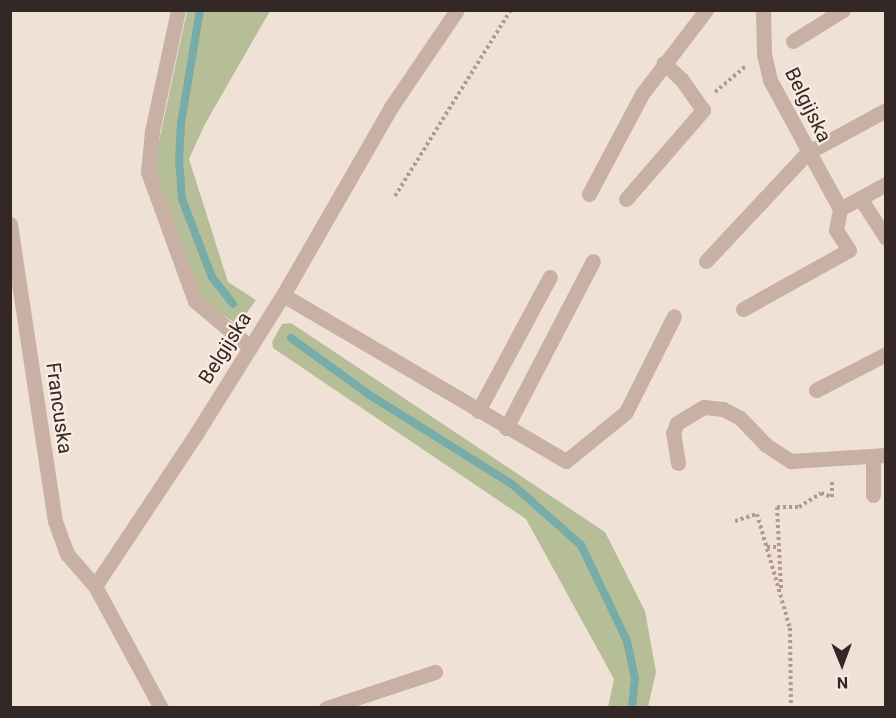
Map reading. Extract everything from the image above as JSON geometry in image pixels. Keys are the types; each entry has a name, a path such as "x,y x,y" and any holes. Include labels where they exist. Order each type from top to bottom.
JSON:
{"street":[{"path":"178,10 152,131 148,172 195,301 250,347"},
{"name":"Belgijska","path":"95,586 283,295 391,107 457,10"},
{"path":"589,194 624,127 664,63 706,10"},
{"name":"Belgijska","path":"764,10 764,54 770,80 807,153 840,209"},
{"path":"793,41 825,15 843,10"},
{"path":"626,200 703,110 682,80 664,63"},
{"path":"706,261 807,153 885,110"},
{"path":"744,309 849,250 836,230 840,209 885,184"},
{"path":"860,198 885,238"},
{"name":"Francuska","path":"10,224 55,521 67,554 95,586"},
{"path":"506,428 593,261"},
{"path":"478,411 550,277"},
{"path":"283,295 506,428 566,461 626,412 674,316"},
{"path":"816,390 885,354"},
{"path":"678,463 673,433 677,423 704,407 723,409 740,418 766,445 791,461 879,456 873,495"},
{"path":"95,586 161,708"},
{"path":"326,708 435,672"}],"path":[{"path":"395,196 511,10"},
{"path":"718,90 747,66"},
{"path":"781,595 777,507 799,507 821,494 832,497 831,457"},
{"path":"735,521 757,514 790,628 791,708"},
{"path":"767,548 779,547"}],"green space":[{"path":"187,11 270,11 205,124 189,159 228,282 256,300 238,325 200,299 153,169"},
{"path":"291,323 605,532 645,611 656,672 648,707 608,707 614,679 526,519 273,348 272,342 282,324"}],"waterway":[{"path":"200,10 181,123 179,159 182,199 212,277 233,304"},
{"path":"291,338 368,394 513,485 581,545 627,641 635,678 632,708"}]}
